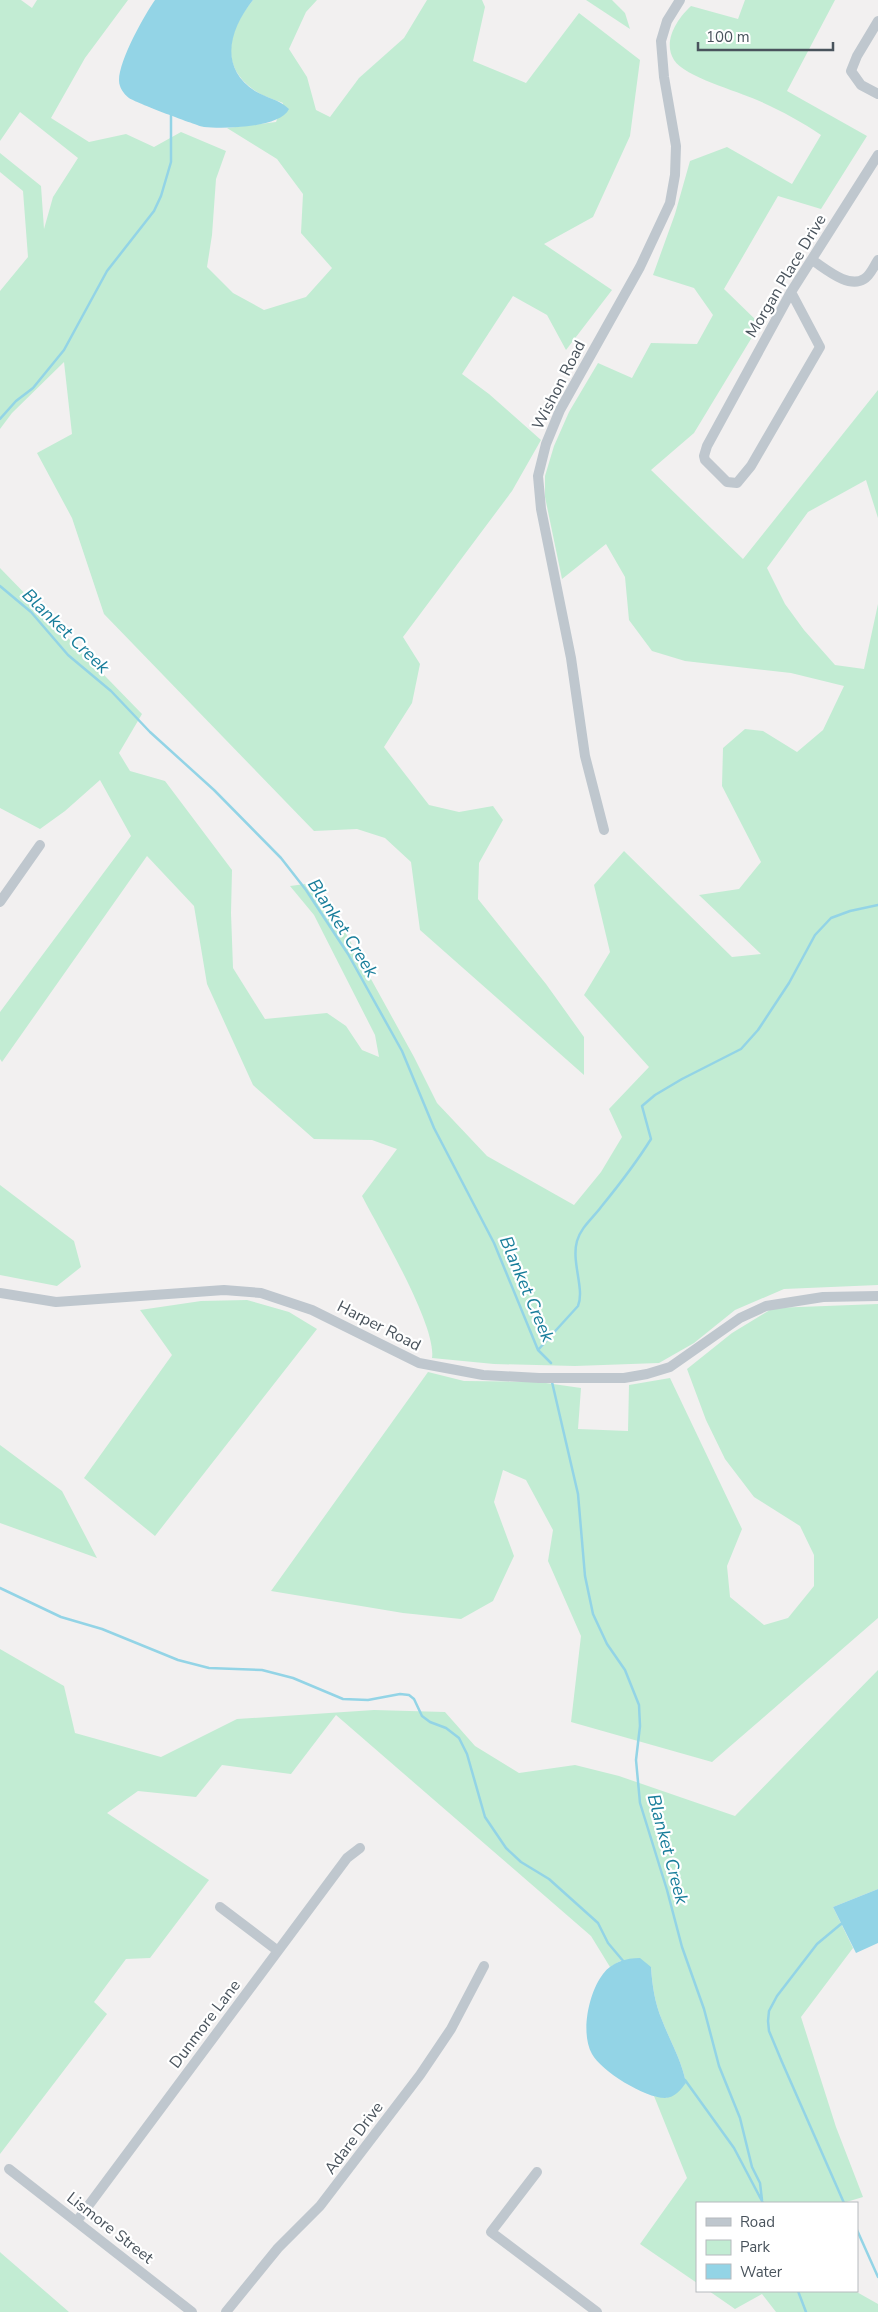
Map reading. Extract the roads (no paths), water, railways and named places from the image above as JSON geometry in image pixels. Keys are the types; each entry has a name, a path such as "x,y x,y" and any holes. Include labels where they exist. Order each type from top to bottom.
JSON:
{"street":[{"name":"Wishon Road","path":"604,830 585,756 571,658 541,509 538,476 546,444 560,410 640,266 670,203 676,175 676,146 664,77 661,40 667,21 680,0"},
{"path":"878,21 857,56 851,71 861,85 878,94"},
{"name":"Morgan Place Drive","path":"791,292 820,347 751,466 737,483 727,482 705,460 704,456 791,292 878,155"},
{"path":"812,260 844,279 857,281 864,279 878,260"},
{"path":"0,902 40,845"},
{"name":"Harper Road","path":"0,1293 56,1302 126,1299 224,1290 261,1293 312,1310 419,1363 483,1375 548,1378 624,1378 647,1374 670,1367 740,1318 766,1306 790,1300 878,1296"},
{"name":"Dunmore Lane","path":"77,2220 347,1858 360,1848"},
{"path":"220,1907 278,1951"},
{"name":"Adare Drive","path":"226,2312 278,2248 320,2206 420,2075 450,2029 484,1966"},
{"name":"Lismore Street","path":"9,2169 77,2220 192,2312"},
{"path":"537,2172 491,2232 597,2312"}],"water":[{"path":"155,0 253,0 238,23 232,47 232,59 236,71 243,81 255,91 281,103 289,109 284,115 263,124 251,126 204,127 153,109 128,97 120,86 121,68 131,42"},
{"path":"878,1889 878,1943 856,1953 833,1907"},
{"path":"640,1958 651,1967 657,2007 679,2059 686,2083 677,2093 669,2098 646,2094 624,2082 597,2061 588,2045 588,2013 598,1982 603,1974 615,1964 625,1960"}],"waterway":[{"path":"0,419 16,401 33,388 64,350 107,271 154,211 161,196 171,162 171,113"},
{"name":"Blanket Creek","path":"0,586 31,612 68,655 111,691 150,732 214,790 281,858 306,890 348,954 402,1051 434,1128 494,1243 538,1350 551,1363"},
{"path":"538,1350 578,1306 580,1292 576,1249 581,1231 627,1174 651,1139 642,1106 655,1095 682,1079 741,1049 758,1030 789,983 815,935 831,918 850,911 878,905"},
{"name":"Blanket Creek","path":"552,1382 578,1494 585,1576 593,1614 607,1644 625,1670 639,1705 640,1726 636,1760 640,1803 667,1890 682,1947 704,2009 719,2066 740,2118 752,2167 760,2183 762,2200"},
{"path":"0,1588 61,1617 102,1629 178,1660 209,1668 262,1670 293,1678 343,1699 368,1700 400,1694 409,1695 414,1699 422,1716 430,1722 446,1728 459,1738 467,1754 485,1817 506,1848 521,1862 549,1879 598,1923 608,1943 624,1962"},
{"path":"844,1923 817,1944 777,1996 769,2011 768,2021 769,2031 844,2202"},
{"path":"685,2080 734,2148 762,2202"},
{"path":"858,2232 878,2277"},
{"name":"Blanket Creek","path":"798,2292 806,2312"}]}
